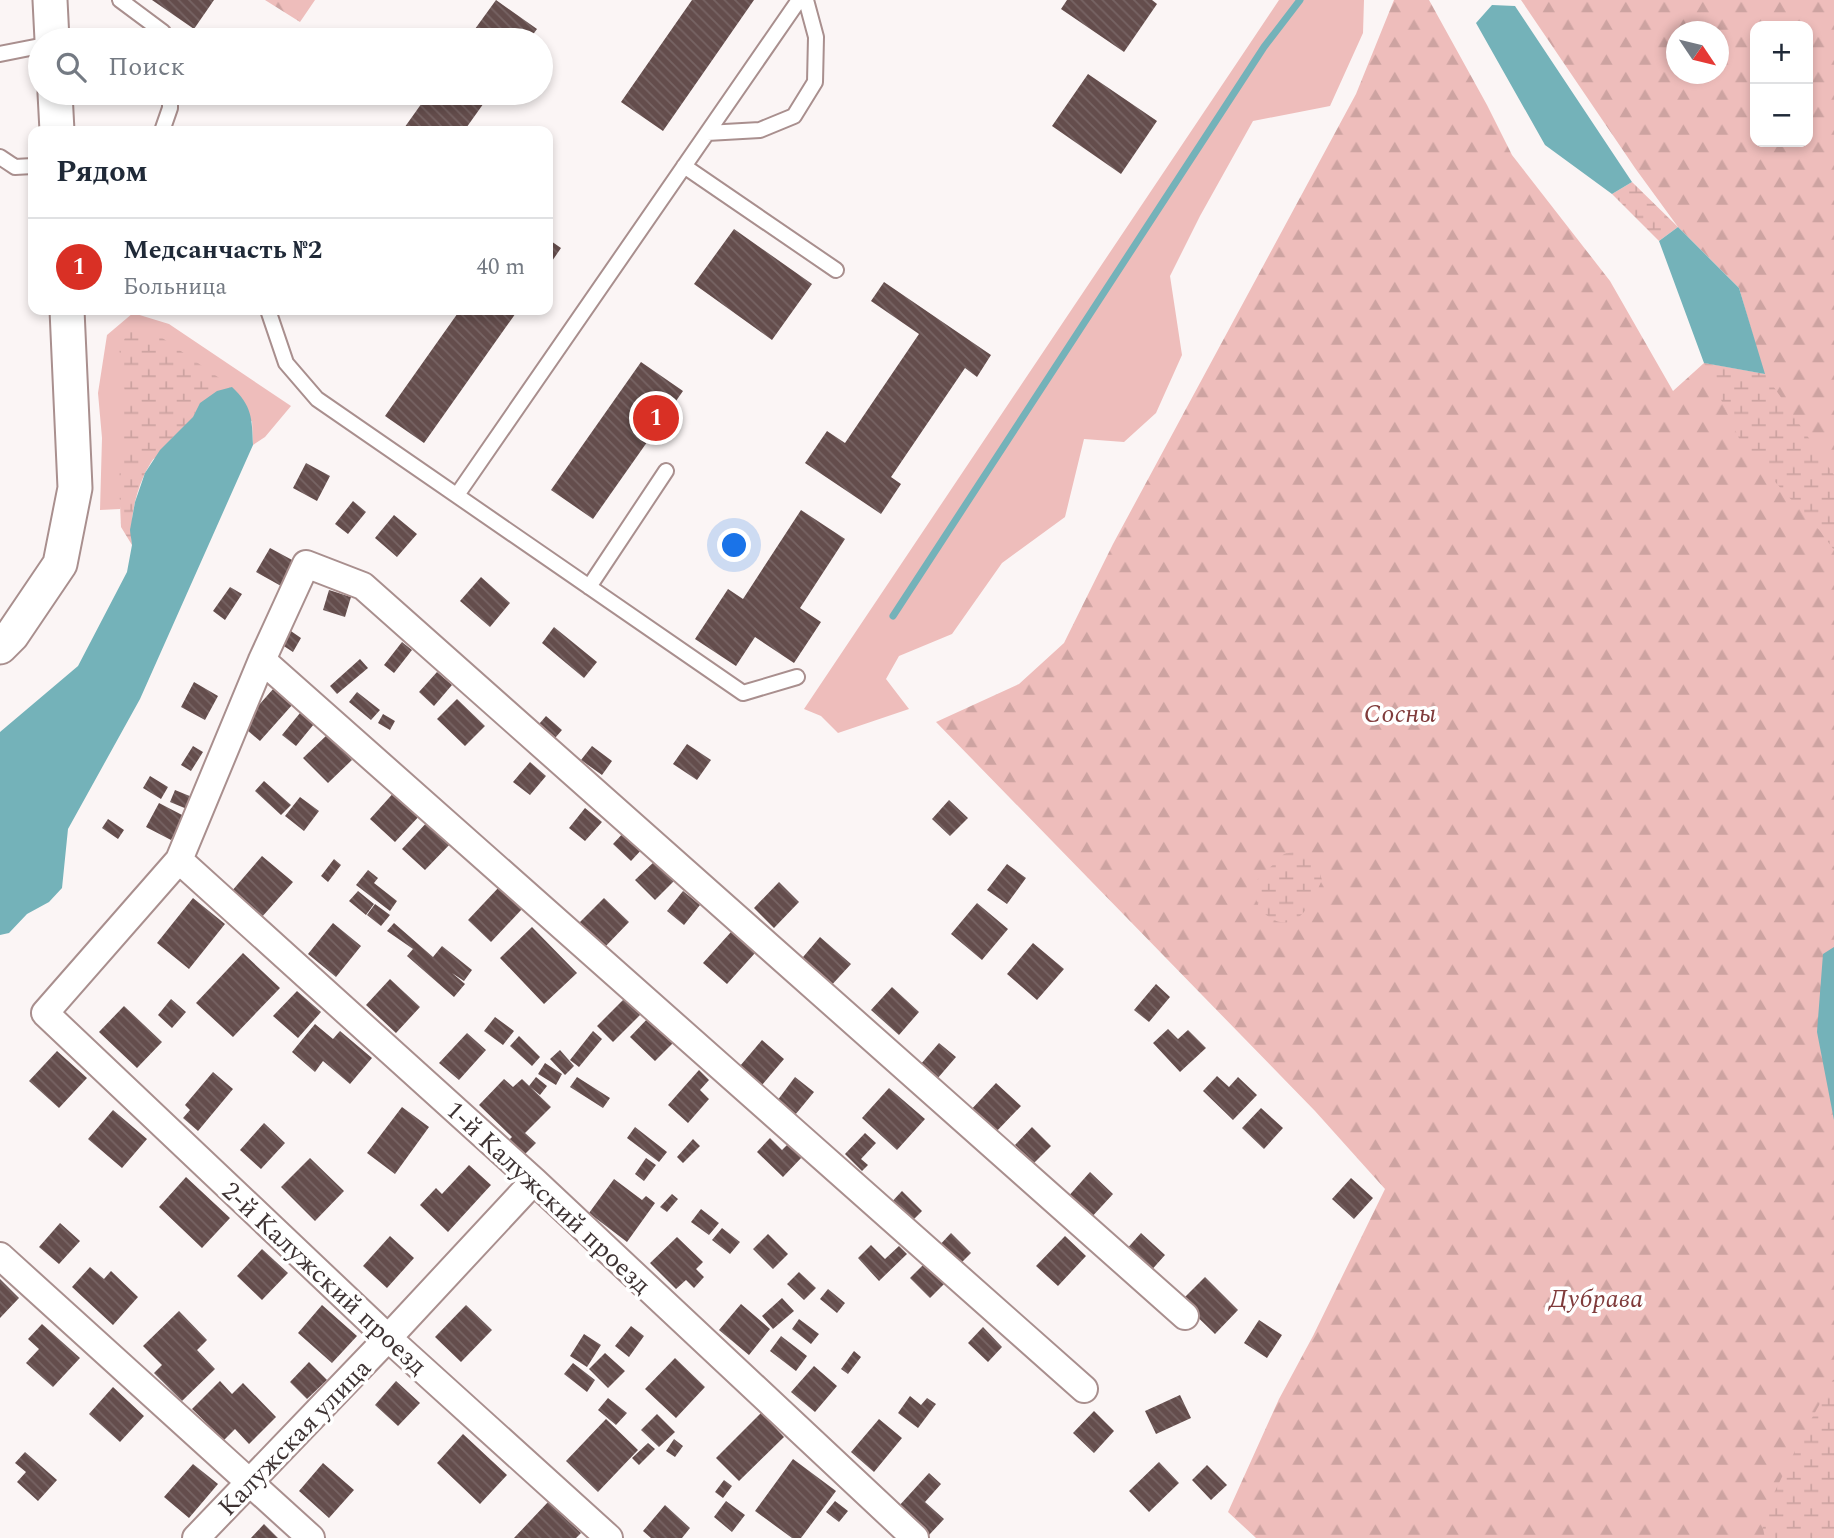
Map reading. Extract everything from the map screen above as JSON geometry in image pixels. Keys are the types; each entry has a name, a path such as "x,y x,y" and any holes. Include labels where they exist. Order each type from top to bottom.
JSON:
{"street":[{"path":"50,0 51,28"},
{"path":"56,105 57,126"},
{"path":"6,641 60,564 75,488 73,319"},
{"path":"179,860 262,660 306,564 363,586 1185,1316"},
{"path":"262,660 1084,1389"},
{"name":"2-й Калужский проезд","path":"179,860 45,1013 388,1338 609,1538"},
{"name":"1-й Калужский проезд","path":"179,860 534,1181 915,1538"},
{"name":"Калужская улица","path":"196,1538 534,1181"},
{"path":"0,1256 311,1538"}],"lane":[{"path":"120,0 158,28"},
{"path":"457,495 799,0"},
{"path":"707,133 761,130 794,116 815,82 816,37 806,0"},
{"path":"0,54 28,48"},
{"path":"164,126 170,105"},
{"path":"0,157 15,167 28,166"},
{"path":"684,166 836,270"},
{"path":"270,315 286,363 317,399 743,693 797,677"},
{"path":"589,587 666,471"}],"green space":[{"path":"265,0 315,0 300,22"},
{"path":"1279,0 1364,0 1363,33 1330,106 1253,121 1200,216 1170,276 1182,355 1156,413 1124,442 1084,439 1065,517 1002,563 952,634 899,656 886,679 909,709 838,733 821,716 804,709"},
{"path":"1394,0 1429,0 1512,155 1610,281 1673,391 1704,363 1764,374 1739,288 1678,227 1521,0 1834,0 1834,1538 1256,1538 1228,1512 1279,1399 1385,1189 1315,1111 936,722 1019,684 1064,643 1113,544 1356,94"},
{"path":"1632,182 1678,227 1659,241 1612,194"},
{"path":"131,315 169,324 291,406 265,437 253,445 252,421 132,467 120,509 100,510 102,438 98,393 107,335"},
{"path":"151,330 232,387 205,398 192,419 153,459 137,494 132,520 132,545 121,527 119,482 125,395 119,347 129,332"},
{"path":"1704,363 1765,374 1834,475 1834,550 1743,447"},
{"path":"1301,850 1316,862 1322,880 1302,914 1288,922 1279,922 1265,914 1259,906 1254,883 1284,854"},
{"path":"1834,1378 1834,1538 1765,1538 1761,1519"}],"water":[{"path":"1492,5 1515,6 1632,182 1612,194 1545,145 1476,23"},
{"path":"1678,227 1739,288 1765,374 1704,363 1659,241"},
{"path":"232,387 244,400 250,413 253,445 140,699 68,829 62,888 49,902 27,914 9,933 0,935 0,732 78,666 127,572 135,502 145,473 160,450 193,417 200,403 217,391"},
{"path":"1834,947 1834,1120 1817,1032 1823,954"}],"building":[{"path":"152,0 214,0 193,28"},
{"path":"496,0 536,28 476,28"},
{"path":"692,0 754,0 663,131 621,102"},
{"path":"1067,0 1152,0 1157,4 1124,52 1061,9"},
{"path":"1088,74 1157,121 1121,174 1052,126"},
{"path":"420,105 482,105 468,126 406,126"},
{"path":"734,229 812,284 772,340 694,284"},
{"path":"553,242 561,248 553,260"},
{"path":"884,282 991,355 977,377 965,368 891,477 901,484 881,514 805,463 827,431 845,443 919,334 871,301"},
{"path":"456,315 514,315 424,443 385,416"},
{"path":"641,362 683,391 593,519 551,490"},
{"path":"306,463 330,476 317,501 293,488"},
{"path":"353,501 366,512 348,534 335,524"},
{"path":"801,510 845,539 800,608 821,622 794,663 755,637 736,666 695,639 728,589 743,599"},
{"path":"394,515 417,534 397,557 375,538"},
{"path":"270,548 294,561 281,586 256,572"},
{"path":"481,577 510,603 490,627 460,601"},
{"path":"230,587 242,594 225,620 213,611"},
{"path":"329,590 351,597 345,617 323,610"},
{"path":"285,627 301,638 293,652 276,641"},
{"path":"554,627 597,662 584,678 542,643"},
{"path":"402,642 412,650 394,673 384,665"},
{"path":"360,659 368,668 337,694 330,686"},
{"path":"437,672 452,685 434,706 419,692"},
{"path":"194,682 218,696 205,720 181,707"},
{"path":"274,688 293,704 260,741 241,725"},
{"path":"357,692 380,710 371,720 349,702"},
{"path":"457,699 485,726 465,746 437,719"},
{"path":"300,713 314,724 296,746 282,735"},
{"path":"383,714 395,721 390,730 378,723"},
{"path":"546,716 562,730 549,745 533,731"},
{"path":"328,734 352,760 328,783 303,758"},
{"path":"687,744 711,760 697,780 673,764"},
{"path":"193,746 203,752 191,771 181,765"},
{"path":"592,746 612,761 602,775 581,760"},
{"path":"530,762 546,776 530,795 513,782"},
{"path":"150,776 168,787 161,799 143,788"},
{"path":"264,781 291,805 281,815 255,791"},
{"path":"397,789 422,813 395,842 370,819"},
{"path":"175,790 192,797 187,809 170,802"},
{"path":"300,797 319,811 304,831 285,816"},
{"path":"949,800 968,818 950,836 932,819"},
{"path":"159,803 184,816 171,840 146,827"},
{"path":"585,808 602,822 585,841 569,828"},
{"path":"108,819 124,830 118,839 102,828"},
{"path":"430,819 453,841 425,870 402,849"},
{"path":"626,830 644,847 631,861 613,844"},
{"path":"262,856 293,882 261,918 231,892"},
{"path":"334,859 341,865 328,882 321,876"},
{"path":"656,860 675,880 655,900 635,880"},
{"path":"1007,864 1026,878 1007,904 987,890"},
{"path":"368,870 378,878 374,883 397,901 390,911 356,885"},
{"path":"779,882 799,902 774,928 754,908"},
{"path":"500,886 523,908 491,942 468,920"},
{"path":"358,891 374,904 366,915 349,901"},
{"path":"683,891 700,905 684,925 667,911"},
{"path":"193,898 225,924 189,969 157,943"},
{"path":"604,898 629,922 604,948 579,923"},
{"path":"977,903 1008,929 982,960 951,934"},
{"path":"375,904 390,915 381,926 367,915"},
{"path":"333,923 361,946 336,977 308,954"},
{"path":"394,923 433,957 442,946 472,970 464,981 452,973 465,984 454,997 407,956 413,949 387,931"},
{"path":"532,927 577,973 544,1004 500,958"},
{"path":"731,932 755,953 727,984 703,963"},
{"path":"820,937 851,964 828,989 798,963"},
{"path":"1033,943 1064,969 1037,1000 1007,974"},
{"path":"243,953 280,988 233,1037 196,1003"},
{"path":"390,979 420,1007 396,1033 366,1005"},
{"path":"1156,984 1170,997 1149,1022 1134,1010"},
{"path":"892,987 919,1012 899,1035 871,1010"},
{"path":"297,991 321,1012 298,1038 273,1016"},
{"path":"625,998 641,1014 613,1042 597,1026"},
{"path":"171,999 186,1012 172,1028 158,1015"},
{"path":"124,1006 162,1042 137,1068 99,1032"},
{"path":"651,1015 676,1040 655,1061 630,1037"},
{"path":"495,1017 514,1031 503,1045 484,1031"},
{"path":"315,1024 333,1039 340,1031 372,1058 350,1084 323,1061 315,1072 292,1052"},
{"path":"1168,1029 1178,1039 1188,1030 1206,1048 1180,1072 1153,1043"},
{"path":"593,1031 602,1039 579,1067 570,1060"},
{"path":"467,1033 486,1050 459,1080 439,1063"},
{"path":"519,1036 540,1057 532,1066 510,1046"},
{"path":"762,1040 784,1059 762,1085 740,1066"},
{"path":"939,1043 956,1057 937,1079 920,1065"},
{"path":"560,1050 574,1066 565,1075 550,1059"},
{"path":"57,1051 87,1078 59,1108 29,1081"},
{"path":"545,1063 562,1074 556,1085 538,1074"},
{"path":"699,1070 709,1080 700,1090 709,1099 688,1123 668,1105"},
{"path":"213,1072 233,1089 198,1131 183,1118 190,1110 185,1105"},
{"path":"1217,1076 1229,1087 1238,1077 1257,1095 1233,1120 1203,1091"},
{"path":"536,1077 547,1086 540,1095 529,1086"},
{"path":"577,1077 610,1098 603,1108 570,1087"},
{"path":"795,1077 814,1092 795,1115 777,1101"},
{"path":"504,1079 513,1087 522,1079 551,1107 525,1133 536,1143 518,1161 503,1146 512,1137 479,1105"},
{"path":"996,1083 1021,1106 993,1135 969,1112"},
{"path":"889,1088 925,1119 897,1150 862,1118"},
{"path":"402,1107 429,1127 395,1174 367,1153"},
{"path":"1261,1108 1283,1128 1264,1149 1242,1128"},
{"path":"113,1110 147,1139 122,1168 88,1139"},
{"path":"264,1123 285,1143 261,1169 240,1150"},
{"path":"635,1127 667,1152 659,1162 627,1138"},
{"path":"1032,1127 1051,1146 1034,1163 1015,1145"},
{"path":"865,1133 876,1143 861,1159 868,1165 862,1171 845,1154"},
{"path":"770,1138 782,1150 789,1143 803,1156 783,1177 757,1152"},
{"path":"693,1139 700,1146 683,1163 677,1157"},
{"path":"310,1158 344,1191 315,1221 281,1187"},
{"path":"646,1158 656,1165 644,1181 635,1174"},
{"path":"469,1165 491,1185 448,1232 420,1205 436,1188 442,1194"},
{"path":"1090,1172 1113,1194 1089,1220 1066,1199"},
{"path":"186,1177 230,1218 202,1248 159,1207"},
{"path":"1351,1178 1373,1198 1354,1219 1332,1199"},
{"path":"614,1179 642,1200 646,1196 655,1203 627,1242 589,1213"},
{"path":"902,1191 922,1211 907,1226 887,1207"},
{"path":"672,1194 678,1199 667,1212 660,1207"},
{"path":"701,1209 719,1223 709,1235 691,1222"},
{"path":"60,1223 80,1241 59,1264 39,1247"},
{"path":"722,1228 740,1242 730,1254 712,1240"},
{"path":"951,1233 971,1253 956,1268 936,1249"},
{"path":"1141,1233 1165,1255 1148,1274 1124,1252"},
{"path":"768,1234 788,1254 773,1269 753,1249"},
{"path":"390,1236 414,1258 387,1288 363,1266"},
{"path":"1065,1236 1086,1256 1058,1286 1036,1266"},
{"path":"677,1237 703,1262 696,1269 704,1277 694,1288 686,1280 676,1289 650,1263"},
{"path":"871,1245 885,1259 899,1246 907,1254 879,1281 858,1258"},
{"path":"262,1249 288,1273 262,1300 237,1276"},
{"path":"925,1263 945,1283 930,1298 910,1278"},
{"path":"90,1267 104,1279 111,1271 138,1297 113,1325 72,1287"},
{"path":"799,1272 816,1288 804,1300 787,1284"},
{"path":"1205,1277 1238,1310 1215,1334 1181,1301"},
{"path":"0,1279 19,1298 0,1318"},
{"path":"828,1289 845,1303 837,1313 820,1299"},
{"path":"782,1298 794,1311 773,1329 762,1316"},
{"path":"741,1304 770,1329 749,1355 719,1330"},
{"path":"322,1305 357,1336 332,1363 298,1333"},
{"path":"466,1305 492,1330 461,1362 435,1337"},
{"path":"179,1311 207,1340 197,1350 215,1369 182,1401 154,1373 162,1365 143,1346"},
{"path":"799,1319 819,1334 811,1344 792,1329"},
{"path":"1259,1320 1282,1335 1267,1358 1244,1343"},
{"path":"42,1324 80,1358 53,1387 26,1363 39,1349 28,1339"},
{"path":"631,1326 644,1336 629,1357 615,1346"},
{"path":"983,1327 1002,1347 988,1362 968,1343"},
{"path":"584,1334 601,1345 587,1367 570,1356"},
{"path":"781,1336 807,1356 796,1371 770,1351"},
{"path":"854,1351 861,1357 848,1374 841,1369"},
{"path":"605,1353 625,1371 608,1388 589,1369"},
{"path":"675,1358 705,1387 676,1418 645,1389"},
{"path":"309,1362 327,1380 307,1399 290,1382"},
{"path":"573,1363 595,1380 587,1392 564,1374"},
{"path":"814,1366 837,1386 815,1412 791,1392"},
{"path":"220,1381 232,1394 243,1383 276,1417 249,1444 235,1429 224,1440 192,1409"},
{"path":"396,1381 420,1403 398,1426 375,1405"},
{"path":"113,1387 144,1416 120,1442 89,1414"},
{"path":"1180,1395 1191,1418 1156,1434 1145,1411"},
{"path":"910,1396 921,1405 927,1398 936,1404 918,1428 898,1413"},
{"path":"608,1398 627,1413 616,1425 598,1410"},
{"path":"1094,1411 1114,1431 1094,1453 1073,1433"},
{"path":"761,1413 784,1437 739,1481 716,1458"},
{"path":"657,1414 675,1432 659,1447 641,1430"},
{"path":"606,1419 638,1450 598,1492 566,1461"},
{"path":"879,1419 902,1438 874,1472 851,1452"},
{"path":"463,1434 507,1475 480,1504 437,1463"},
{"path":"674,1439 683,1446 675,1457 666,1451"},
{"path":"648,1443 655,1449 639,1465 632,1458"},
{"path":"25,1452 57,1480 38,1501 17,1482 26,1472 15,1463"},
{"path":"793,1459 836,1491 801,1538 792,1538 755,1511"},
{"path":"1159,1462 1179,1483 1149,1512 1129,1491"},
{"path":"323,1463 354,1490 329,1518 299,1491"},
{"path":"193,1464 218,1484 189,1518 164,1497"},
{"path":"1207,1465 1227,1485 1211,1500 1192,1480"},
{"path":"929,1473 941,1484 925,1502 944,1519 929,1535 898,1507"},
{"path":"724,1480 732,1486 723,1498 715,1492"},
{"path":"726,1501 745,1515 732,1532 714,1517"},
{"path":"835,1501 848,1511 839,1522 826,1512"},
{"path":"548,1502 581,1533 576,1538 514,1538"},
{"path":"665,1505 690,1528 682,1538 651,1538 643,1531"},
{"path":"264,1524 278,1538 251,1538"}],"waterway":[{"path":"893,616 1264,47 1300,0"}],"place":[{"name":"Медсанчасть №2","path":"656,418"}],"park label":[{"name":"Сосны","path":"1400,713"},
{"name":"Дубрава","path":"1596,1298"}]}
